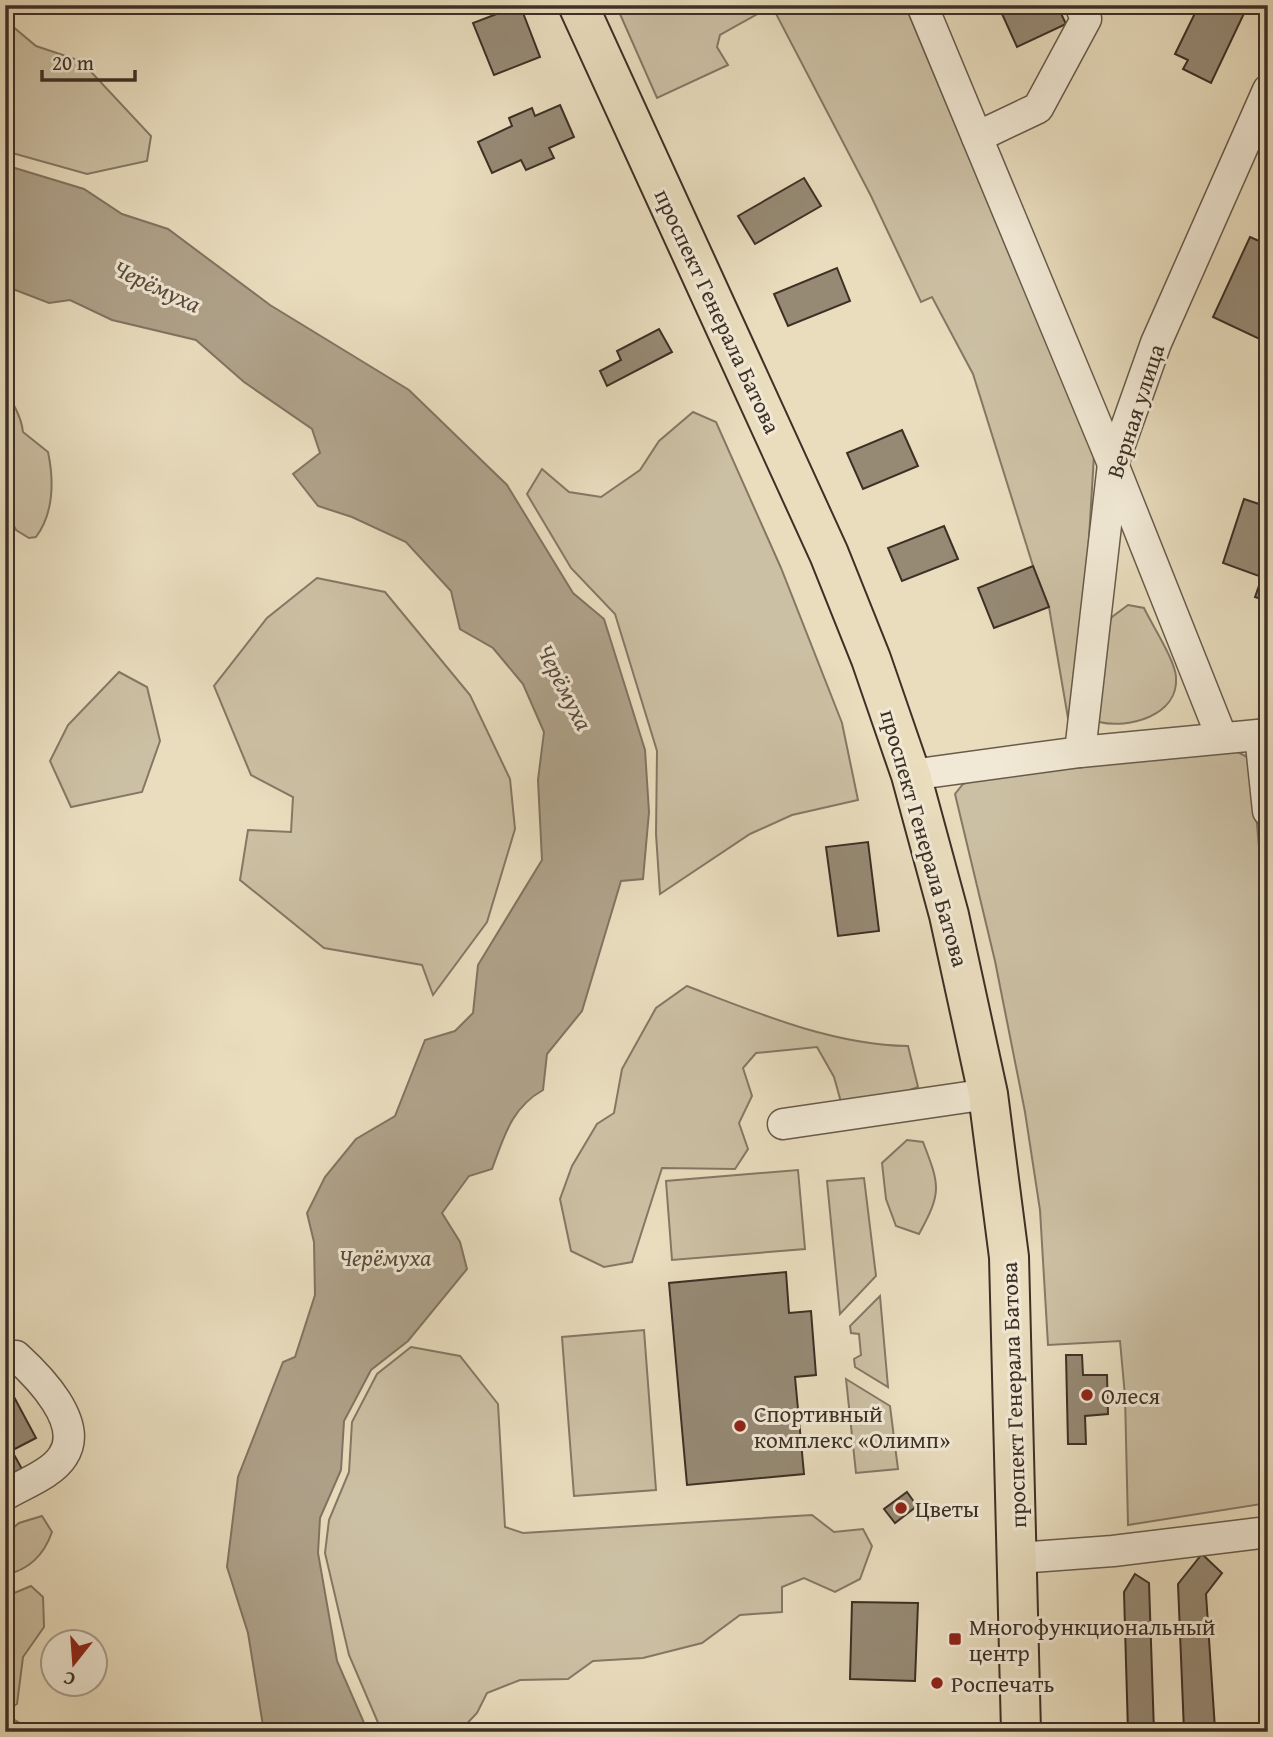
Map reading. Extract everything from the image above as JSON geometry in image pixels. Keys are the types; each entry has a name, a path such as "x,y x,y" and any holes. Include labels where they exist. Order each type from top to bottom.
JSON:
{"main road":[{"name":"проспект Генерала Батова","path":"578,5 829,554 871,659 911,775 970,1000 988,1094 1009,1257 1021,1732"}],"street":[{"path":"922,5 1113,464 1222,738"},
{"path":"977,137 1038,108 1086,19 1080,5"},
{"name":"Верная улица","path":"1080,752 1113,464 1156,343 1268,90"},
{"path":"911,775 1080,752 1264,734 1268,811"},
{"path":"783,1124 988,1094"},
{"path":"5,1356 16,1356 47,1384 67,1426 69,1442 63,1457 52,1467 5,1495"},
{"path":"1018,1558 1113,1551 1268,1532"}],"shaded area":[{"path":"616,5 905,5 1094,455 1085,605 1069,724 1049,607 1033,566 973,374 932,297 921,302 871,196 772,6 720,35 717,47 728,65 657,98"},
{"path":"5,20 36,46 81,61 151,136 147,161 87,174 5,151"},
{"path":"5,373 9,376 11,400 23,432 48,452 51,496 46,518 36,537 29,538 16,530 5,508"},
{"path":"693,412 716,422 781,568 842,723 858,800 792,815 750,834 660,894 656,834 657,751 615,614 571,568 527,494 542,469 569,492 601,497 640,470 659,441"},
{"path":"317,578 385,592 470,695 510,779 515,829 487,922 433,995 422,965 324,948 240,880 248,830 291,832 293,797 251,775 214,686 267,618"},
{"path":"1128,605 1144,608 1163,642 1175,670 1175,690 1161,710 1150,717 1124,723 1099,722 1095,712 1107,626 1112,617"},
{"path":"119,672 147,687 160,741 142,792 71,807 50,761 68,725"},
{"path":"1230,748 1251,759 1268,945 1268,1503 1128,1525 1125,1396 1120,1341 1048,1345 1040,1210 1025,1112 995,961 955,794 963,784 976,780"},
{"path":"687,986 768,1017 824,1034 908,1046 918,1087 874,1104 841,1102 834,1077 817,1047 756,1053 743,1068 752,1096 739,1123 748,1149 735,1169 662,1168 632,1262 604,1267 571,1251 560,1199 572,1166 597,1124 614,1113 622,1069 656,1008"},
{"path":"907,1140 923,1142 935,1179 935,1198 919,1234 896,1226 886,1199 882,1163"},
{"path":"798,1170 805,1249 672,1260 666,1181"},
{"path":"864,1178 876,1276 840,1314 827,1181"},
{"path":"880,1296 888,1387 855,1367 854,1359 861,1355 859,1334 851,1333 850,1326"},
{"path":"644,1330 656,1490 574,1496 562,1337"},
{"path":"411,1347 460,1356 498,1404 505,1527 523,1533 812,1515 834,1532 863,1529 872,1546 860,1579 835,1592 804,1578 782,1587 782,1612 740,1615 702,1643 643,1658 593,1661 568,1679 520,1680 487,1693 477,1713 459,1732 382,1732 349,1655 325,1553 329,1520 349,1472 352,1422 377,1374"},
{"path":"846,1379 890,1406 898,1469 856,1473"},
{"path":"42,1516 52,1532 45,1548 28,1565 5,1575 5,1535 19,1523"},
{"path":"31,1586 43,1597 44,1627 38,1628 38,1636 23,1657 17,1704 5,1711 5,1610 14,1593"},
{"path":"5,1714 21,1724 23,1732 5,1732"}],"water":[{"name":"Черёмуха","path":"5,165 84,189 122,214 168,229 270,305 409,390 507,485 573,593 604,619 645,750 649,812 643,879 621,881 582,1011 547,1054 543,1090 516,1114 492,1169 469,1176 442,1213 460,1242 467,1269 408,1341 371,1370 344,1421 341,1470 320,1518 318,1553 337,1661 368,1732 264,1732 248,1633 227,1567 238,1477 283,1362 295,1357 315,1295 314,1242 307,1213 325,1177 356,1139 395,1116 425,1040 455,1031 473,1013 478,965 542,860 538,780 544,732 523,684 493,648 460,629 451,591 406,542 352,517 318,506 293,474 320,453 312,429 244,382 196,340 112,320 70,300 49,303 5,286"}],"building":[{"path":"520,5 540,57 494,75 473,23"},
{"path":"998,5 1057,5 1066,24 1017,47"},
{"path":"1199,5 1248,5 1211,83 1183,69 1188,60 1175,54"},
{"path":"560,105 574,137 549,148 554,158 526,170 521,160 492,173 478,142 512,126 509,118 532,108 535,116"},
{"path":"804,178 821,206 755,244 738,216"},
{"path":"1250,237 1268,245 1268,343 1213,317"},
{"path":"837,268 850,301 788,326 774,294"},
{"path":"659,329 672,352 607,386 600,371 621,360 617,351"},
{"path":"902,430 918,466 863,489 847,453"},
{"path":"1244,499 1268,507 1268,601 1255,597 1262,577 1223,563"},
{"path":"944,526 958,559 902,581 888,548"},
{"path":"1033,566 1049,607 994,628 978,588"},
{"path":"868,842 879,931 838,936 826,847"},
{"name":"Спортивный комплекс «Олимп»","path":"786,1272 789,1313 811,1311 816,1375 795,1377 804,1474 687,1485 669,1283"},
{"name":"Олеся","path":"1066,1355 1082,1355 1083,1375 1107,1375 1108,1414 1085,1416 1086,1444 1068,1444"},
{"path":"5,1382 36,1438 5,1454"},
{"path":"12,1451 22,1469 12,1474 5,1461 5,1454"},
{"name":"Цветы","path":"907,1492 917,1506 895,1523 884,1509"},
{"path":"1202,1554 1222,1573 1206,1594 1215,1729 1184,1731 1178,1584"},
{"path":"1135,1574 1149,1583 1154,1732 1128,1732 1124,1592"},
{"path":"852,1602 918,1603 915,1681 850,1679"}],"place":[{"name":"Олеся","path":"1087,1395"},
{"name":"Спортивный комплекс «Олимп»","path":"740,1426"},
{"name":"Цветы","path":"901,1508"},
{"name":"Многофункциональный центр","path":"955,1639"},
{"name":"Роспечать","path":"937,1683"}]}
